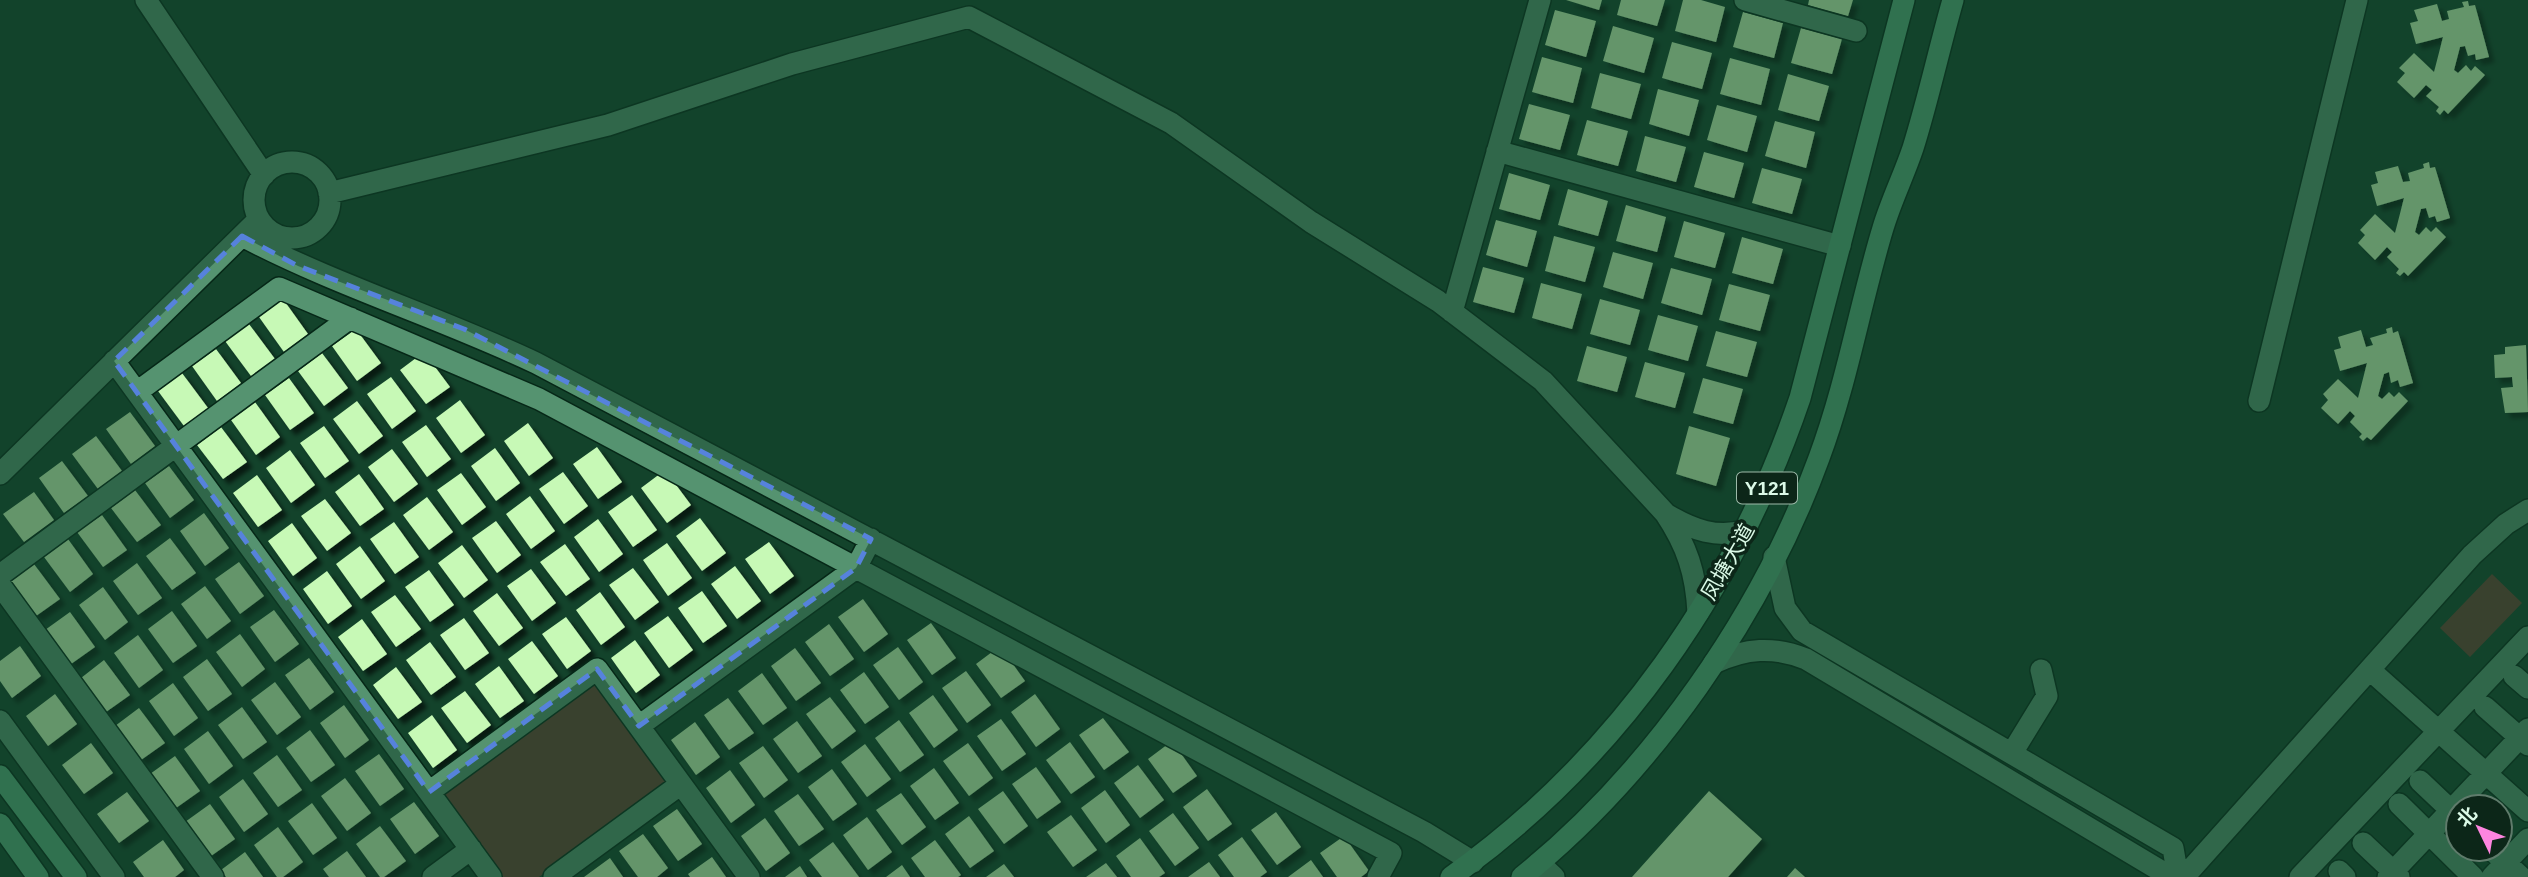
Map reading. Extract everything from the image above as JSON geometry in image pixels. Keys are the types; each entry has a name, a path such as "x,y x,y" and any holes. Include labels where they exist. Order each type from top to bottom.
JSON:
{"main road":[{"name":"凤塘大道","path":"1451,877 1530,816 1573,775 1647,687 1698,613 1747,530 1784,447 1800,398 1904,0"},
{"name":"凤塘大道","path":"1522,877 1547,870 1643,756 1714,663 1774,557 1804,496 1832,420 1884,227 1913,149 1947,1"},
{"path":"0,776 76,877"},
{"path":"0,824 38,877"}],"street":[{"path":"146,0 264,175"},
{"path":"1452,312 1540,0"},
{"path":"1745,0 1856,31"},
{"path":"2259,401 2357,0"},
{"path":"329,193 607,125 792,64 969,17 1171,123 1311,222 1452,312 1544,381 1665,513 1690,555 1698,613"},
{"path":"1497,151 1840,246"},
{"path":"299,163 318,173 329,193 330,206 324,221 314,231 301,237 279,236 259,219 254,205 255,192 264,175 274,167 299,163"},
{"path":"0,474 259,219"},
{"path":"242,236 298,266 464,329 524,357 1424,832 1473,862"},
{"path":"137,392 279,288 539,399 1391,853 1378,877"},
{"path":"0,575 350,318"},
{"path":"114,361 491,877"},
{"path":"2184,877 2472,555 2506,524 2528,510"},
{"path":"1665,513 1687,526 1707,533 1724,535 1747,530"},
{"path":"639,726 856,568 871,539"},
{"path":"1774,557 1785,608 1802,631 2173,848 2178,877"},
{"path":"0,585 213,877"},
{"path":"2300,877 2528,637"},
{"path":"1714,663 1738,652 1759,649 1790,653 1806,659 2171,877"},
{"path":"429,792 597,669 749,877"},
{"path":"2012,753 2047,696 2041,670"},
{"path":"2370,670 2528,811"},
{"path":"2470,793 2486,773 2525,737 2486,707"},
{"path":"0,721 114,877"},
{"path":"2420,781 2444,804"},
{"path":"554,877 681,784"},
{"path":"2399,804 2473,877"},
{"path":"2364,843 2393,875 2429,834 2444,822"},
{"path":"2502,866 2528,839"},
{"path":"433,877 471,849"}],"highlighted area":[{"path":"242,236 298,266 464,329 871,539 856,568 639,726 597,669 429,792 114,361"}],"shaded area":[{"path":"2492,574 2522,603 2470,657 2440,628"},
{"path":"595,681 669,782 539,877 503,877 442,794"}],"building":[{"path":"1566,0 1602,0 1599,10"},
{"path":"1621,0 1665,0 1657,26 1617,15"},
{"path":"1683,0 1701,0 1725,7 1716,42 1675,31"},
{"path":"1809,0 1853,0 1848,16 1808,5"},
{"path":"2468,1 2469,6 2475,5 2489,57 2476,60 2475,54 2468,56 2465,46 2460,47 2454,70 2458,73 2466,65 2471,71 2475,66 2485,75 2448,114 2444,110 2440,115 2436,111 2439,107 2426,96 2432,90 2426,85 2414,98 2397,82 2405,73 2399,68 2414,53 2434,72 2443,37 2416,44 2410,23 2418,21 2414,10 2437,4 2442,21 2449,19 2447,11 2464,7 2462,2"},
{"path":"1555,10 1596,21 1586,57 1545,45"},
{"path":"1743,12 1783,23 1774,58 1733,47"},
{"path":"1613,26 1654,38 1644,73 1603,61"},
{"path":"1801,28 1842,39 1832,74 1791,63"},
{"path":"1672,42 1712,53 1702,89 1662,78"},
{"path":"1542,57 1582,68 1573,103 1532,92"},
{"path":"1730,58 1770,69 1761,105 1720,94"},
{"path":"1600,73 1641,84 1631,119 1591,108"},
{"path":"1788,74 1829,86 1819,121 1778,110"},
{"path":"1658,89 1699,100 1689,136 1649,124"},
{"path":"1529,104 1570,115 1560,150 1519,139"},
{"path":"1717,105 1757,116 1747,152 1707,140"},
{"path":"1587,120 1628,131 1618,166 1577,155"},
{"path":"1775,121 1815,132 1806,168 1765,156"},
{"path":"1645,136 1686,147 1676,182 1636,171"},
{"path":"1704,152 1744,163 1734,198 1694,187"},
{"path":"2429,162 2430,168 2435,167 2450,218 2437,222 2435,216 2429,218 2426,208 2421,209 2415,232 2419,235 2426,227 2431,232 2436,227 2446,237 2408,276 2404,272 2400,276 2396,273 2399,269 2387,257 2392,252 2387,247 2375,260 2358,243 2365,235 2360,230 2375,214 2395,233 2404,198 2377,206 2371,185 2378,183 2375,172 2398,166 2403,182 2410,181 2408,173 2424,168 2423,164"},
{"path":"1762,168 1802,179 1792,214 1752,203"},
{"path":"1509,173 1550,185 1540,220 1499,209"},
{"path":"1568,189 1608,201 1598,236 1558,225"},
{"path":"1626,205 1666,217 1657,252 1616,241"},
{"path":"1496,220 1537,231 1527,267 1486,255"},
{"path":"1684,221 1725,233 1715,268 1674,257"},
{"path":"1554,236 1595,247 1585,282 1545,271"},
{"path":"1742,237 1783,249 1773,284 1732,273"},
{"path":"1613,252 1653,263 1643,299 1603,287"},
{"path":"1483,267 1524,278 1514,313 1473,302"},
{"path":"1671,268 1712,279 1702,315 1661,303"},
{"path":"1541,283 1582,294 1572,329 1532,318"},
{"path":"1729,284 1770,295 1760,331 1719,320"},
{"path":"283,299 308,334 284,352 259,317"},
{"path":"1600,299 1640,310 1630,345 1590,334"},
{"path":"1658,315 1698,326 1688,361 1648,350"},
{"path":"249,324 275,359 251,376 225,341"},
{"path":"2392,327 2393,333 2398,331 2413,383 2400,387 2398,380 2391,383 2389,372 2384,374 2378,396 2382,399 2389,392 2394,397 2399,392 2408,401 2371,440 2367,437 2363,441 2359,437 2362,434 2350,422 2355,416 2350,411 2338,424 2321,408 2328,400 2323,394 2338,379 2358,398 2367,363 2340,371 2334,350 2341,348 2338,337 2361,330 2366,347 2373,345 2370,338 2387,333 2386,329"},
{"path":"356,329 381,363 357,381 332,346"},
{"path":"1716,331 1757,342 1747,377 1706,366"},
{"path":"2526,345 2528,412 2505,413 2501,388 2513,387 2512,377 2495,378 2494,355 2505,354 2505,347"},
{"path":"1587,346 1627,357 1617,392 1577,381"},
{"path":"216,349 241,383 217,401 192,366"},
{"path":"424,352 450,387 426,404 400,370"},
{"path":"322,353 348,388 324,406 298,371"},
{"path":"1645,362 1685,373 1675,408 1635,397"},
{"path":"182,373 208,408 184,426 158,391"},
{"path":"391,377 416,411 392,429 367,394"},
{"path":"289,378 314,413 290,430 265,395"},
{"path":"1703,378 1743,389 1733,424 1693,413"},
{"path":"460,400 485,435 461,453 436,418"},
{"path":"357,401 383,436 359,454 333,419"},
{"path":"255,402 280,437 256,455 231,420"},
{"path":"130,412 155,446 131,464 106,429"},
{"path":"528,423 553,458 529,476 504,441"},
{"path":"426,425 451,459 427,477 402,442"},
{"path":"324,426 349,461 325,478 300,443"},
{"path":"1689,426 1730,438 1716,486 1676,474"},
{"path":"221,427 247,462 223,479 197,445"},
{"path":"96,436 122,471 98,489 72,454"},
{"path":"597,447 622,482 598,499 573,464"},
{"path":"495,448 520,483 496,501 471,466"},
{"path":"392,449 418,484 394,502 368,467"},
{"path":"290,450 315,485 291,503 266,468"},
{"path":"62,461 88,496 64,513 39,478"},
{"path":"169,466 194,500 170,518 145,483"},
{"path":"665,470 691,505 667,523 641,488"},
{"path":"563,472 588,506 564,524 539,489"},
{"path":"461,473 486,507 462,525 437,490"},
{"path":"359,474 384,509 360,526 335,492"},
{"path":"257,475 282,510 258,527 233,493"},
{"path":"135,490 161,525 137,542 111,508"},
{"path":"34,492 54,520 24,542 3,514"},
{"path":"632,495 657,530 633,547 608,512"},
{"path":"530,496 555,531 531,549 506,514"},
{"path":"427,497 453,532 429,550 403,515"},
{"path":"325,499 351,533 327,551 301,516"},
{"path":"204,513 229,548 205,566 180,531"},
{"path":"102,515 127,550 103,567 77,532"},
{"path":"700,518 726,553 702,571 676,536"},
{"path":"598,519 623,554 599,572 574,537"},
{"path":"496,521 521,555 497,573 472,538"},
{"path":"394,522 419,557 395,574 370,539"},
{"path":"292,523 317,558 293,576 268,541"},
{"path":"170,538 196,573 172,590 146,556"},
{"path":"68,539 93,574 70,592 44,557"},
{"path":"769,542 794,576 770,594 745,559"},
{"path":"667,543 692,578 668,596 643,560"},
{"path":"565,544 590,579 566,596 540,562"},
{"path":"462,545 488,580 464,598 438,563"},
{"path":"360,546 385,581 361,599 336,564"},
{"path":"239,562 264,596 240,614 215,579"},
{"path":"137,563 162,598 138,615 113,581"},
{"path":"34,564 60,599 36,616 10,582"},
{"path":"735,566 761,601 737,619 711,584"},
{"path":"633,568 659,602 635,620 609,585"},
{"path":"531,569 556,603 532,621 507,586"},
{"path":"429,570 454,605 430,622 405,587"},
{"path":"327,571 352,606 328,624 303,589"},
{"path":"205,586 231,621 207,639 181,604"},
{"path":"103,587 128,622 105,640 79,605"},
{"path":"702,591 727,626 703,643 678,608"},
{"path":"600,592 625,627 601,645 576,610"},
{"path":"497,593 523,628 499,646 473,611"},
{"path":"395,595 421,629 396,647 371,612"},
{"path":"863,599 888,634 864,652 838,617"},
{"path":"274,610 299,644 275,662 250,627"},
{"path":"172,611 197,646 173,663 148,629"},
{"path":"70,612 95,647 71,664 45,630"},
{"path":"668,616 693,650 669,668 644,633"},
{"path":"566,617 591,651 567,669 542,634"},
{"path":"464,618 489,653 465,670 440,635"},
{"path":"362,619 387,654 363,671 338,637"},
{"path":"931,623 956,658 932,675 907,640"},
{"path":"829,624 854,659 830,676 805,642"},
{"path":"240,634 265,669 242,687 216,652"},
{"path":"138,635 163,670 139,688 114,653"},
{"path":"635,640 660,675 636,693 611,658"},
{"path":"532,641 558,676 534,694 508,659"},
{"path":"430,642 456,677 431,695 406,660"},
{"path":"20,646 41,676 12,698 0,681 0,661"},
{"path":"1000,646 1025,681 1001,698 976,664"},
{"path":"898,647 923,682 899,700 873,665"},
{"path":"795,648 821,683 796,701 771,666"},
{"path":"309,658 334,692 310,710 285,675"},
{"path":"207,659 232,694 208,711 183,677"},
{"path":"104,660 130,695 106,712 81,678"},
{"path":"499,666 524,701 500,718 475,684"},
{"path":"396,667 422,702 398,719 373,685"},
{"path":"966,671 991,705 967,723 942,688"},
{"path":"864,672 889,707 865,724 840,690"},
{"path":"762,673 787,708 763,725 738,691"},
{"path":"275,682 301,717 277,735 251,700"},
{"path":"173,683 198,718 174,736 149,701"},
{"path":"465,691 491,725 467,743 441,708"},
{"path":"55,694 77,724 48,746 26,716"},
{"path":"1035,694 1060,729 1036,747 1011,712"},
{"path":"933,695 958,730 934,748 909,713"},
{"path":"830,697 856,731 832,749 806,714"},
{"path":"728,698 754,733 729,750 704,715"},
{"path":"344,705 369,740 345,758 320,723"},
{"path":"242,707 267,742 243,759 218,725"},
{"path":"139,708 165,743 141,760 115,726"},
{"path":"432,715 457,750 433,768 408,733"},
{"path":"1103,718 1129,752 1104,770 1079,735"},
{"path":"1001,719 1026,754 1002,771 977,736"},
{"path":"899,720 924,755 900,772 875,738"},
{"path":"797,721 822,756 798,773 773,739"},
{"path":"695,722 720,757 696,775 671,740"},
{"path":"310,730 335,765 311,782 286,748"},
{"path":"208,731 233,766 209,784 184,749"},
{"path":"1172,741 1197,776 1173,793 1148,759"},
{"path":"1070,742 1095,777 1071,794 1046,760"},
{"path":"91,743 113,773 84,794 62,765"},
{"path":"968,743 993,778 969,796 943,761"},
{"path":"865,744 891,779 867,797 841,762"},
{"path":"763,746 788,780 764,798 739,763"},
{"path":"379,754 404,789 380,806 355,771"},
{"path":"277,755 302,790 278,807 253,773"},
{"path":"175,756 200,791 176,808 150,774"},
{"path":"1138,765 1164,800 1140,818 1114,783"},
{"path":"1036,767 1061,802 1037,819 1012,784"},
{"path":"934,768 959,803 935,820 910,786"},
{"path":"832,769 857,804 833,821 808,787"},
{"path":"730,770 755,805 731,823 706,788"},
{"path":"345,778 371,813 347,831 321,796"},
{"path":"243,779 268,814 244,832 219,797"},
{"path":"1207,789 1232,824 1208,841 1183,807"},
{"path":"1105,790 1130,825 1106,843 1081,808"},
{"path":"1003,791 1028,826 1004,844 978,809"},
{"path":"1709,791 1762,839 1728,877 1632,877"},
{"path":"127,792 149,821 119,843 97,814"},
{"path":"901,793 926,827 902,845 876,810"},
{"path":"798,794 824,829 799,846 774,811"},
{"path":"414,802 439,836 415,854 390,819"},
{"path":"312,803 337,838 313,855 288,821"},
{"path":"210,804 235,839 211,856 185,822"},
{"path":"677,809 702,844 678,861 653,826"},
{"path":"1276,812 1301,847 1277,865 1251,830"},
{"path":"1173,813 1199,848 1175,866 1149,831"},
{"path":"1071,815 1097,850 1073,867 1047,832"},
{"path":"969,816 994,851 970,868 945,834"},
{"path":"867,817 892,852 868,870 843,835"},
{"path":"765,818 790,853 766,871 741,836"},
{"path":"380,826 406,861 384,877 380,877 356,844"},
{"path":"278,827 303,862 283,877 277,877 254,845"},
{"path":"643,834 668,868 657,877 638,877 619,851"},
{"path":"1344,836 1369,871 1361,877 1337,877 1320,853"},
{"path":"1242,837 1267,872 1260,877 1234,877 1218,855"},
{"path":"1140,838 1165,873 1159,877 1131,877 1116,856"},
{"path":"163,840 184,870 175,877 144,877 133,862"},
{"path":"935,840 961,875 925,877 911,858"},
{"path":"833,842 859,877 822,877 809,860"},
{"path":"347,851 366,877 329,877 323,869"},
{"path":"245,852 263,877 226,877 221,870"},
{"path":"712,857 726,877 690,877 688,874"},
{"path":"610,858 623,877 584,877"},
{"path":"1311,860 1323,877 1288,877"},
{"path":"1209,862 1220,877 1188,877"},
{"path":"1106,863 1117,877 1086,877"},
{"path":"1004,864 1014,877 986,877"},
{"path":"902,865 910,877 886,877"},
{"path":"800,866 807,877 785,877"},
{"path":"1795,868 1805,877 1787,877"}]}
